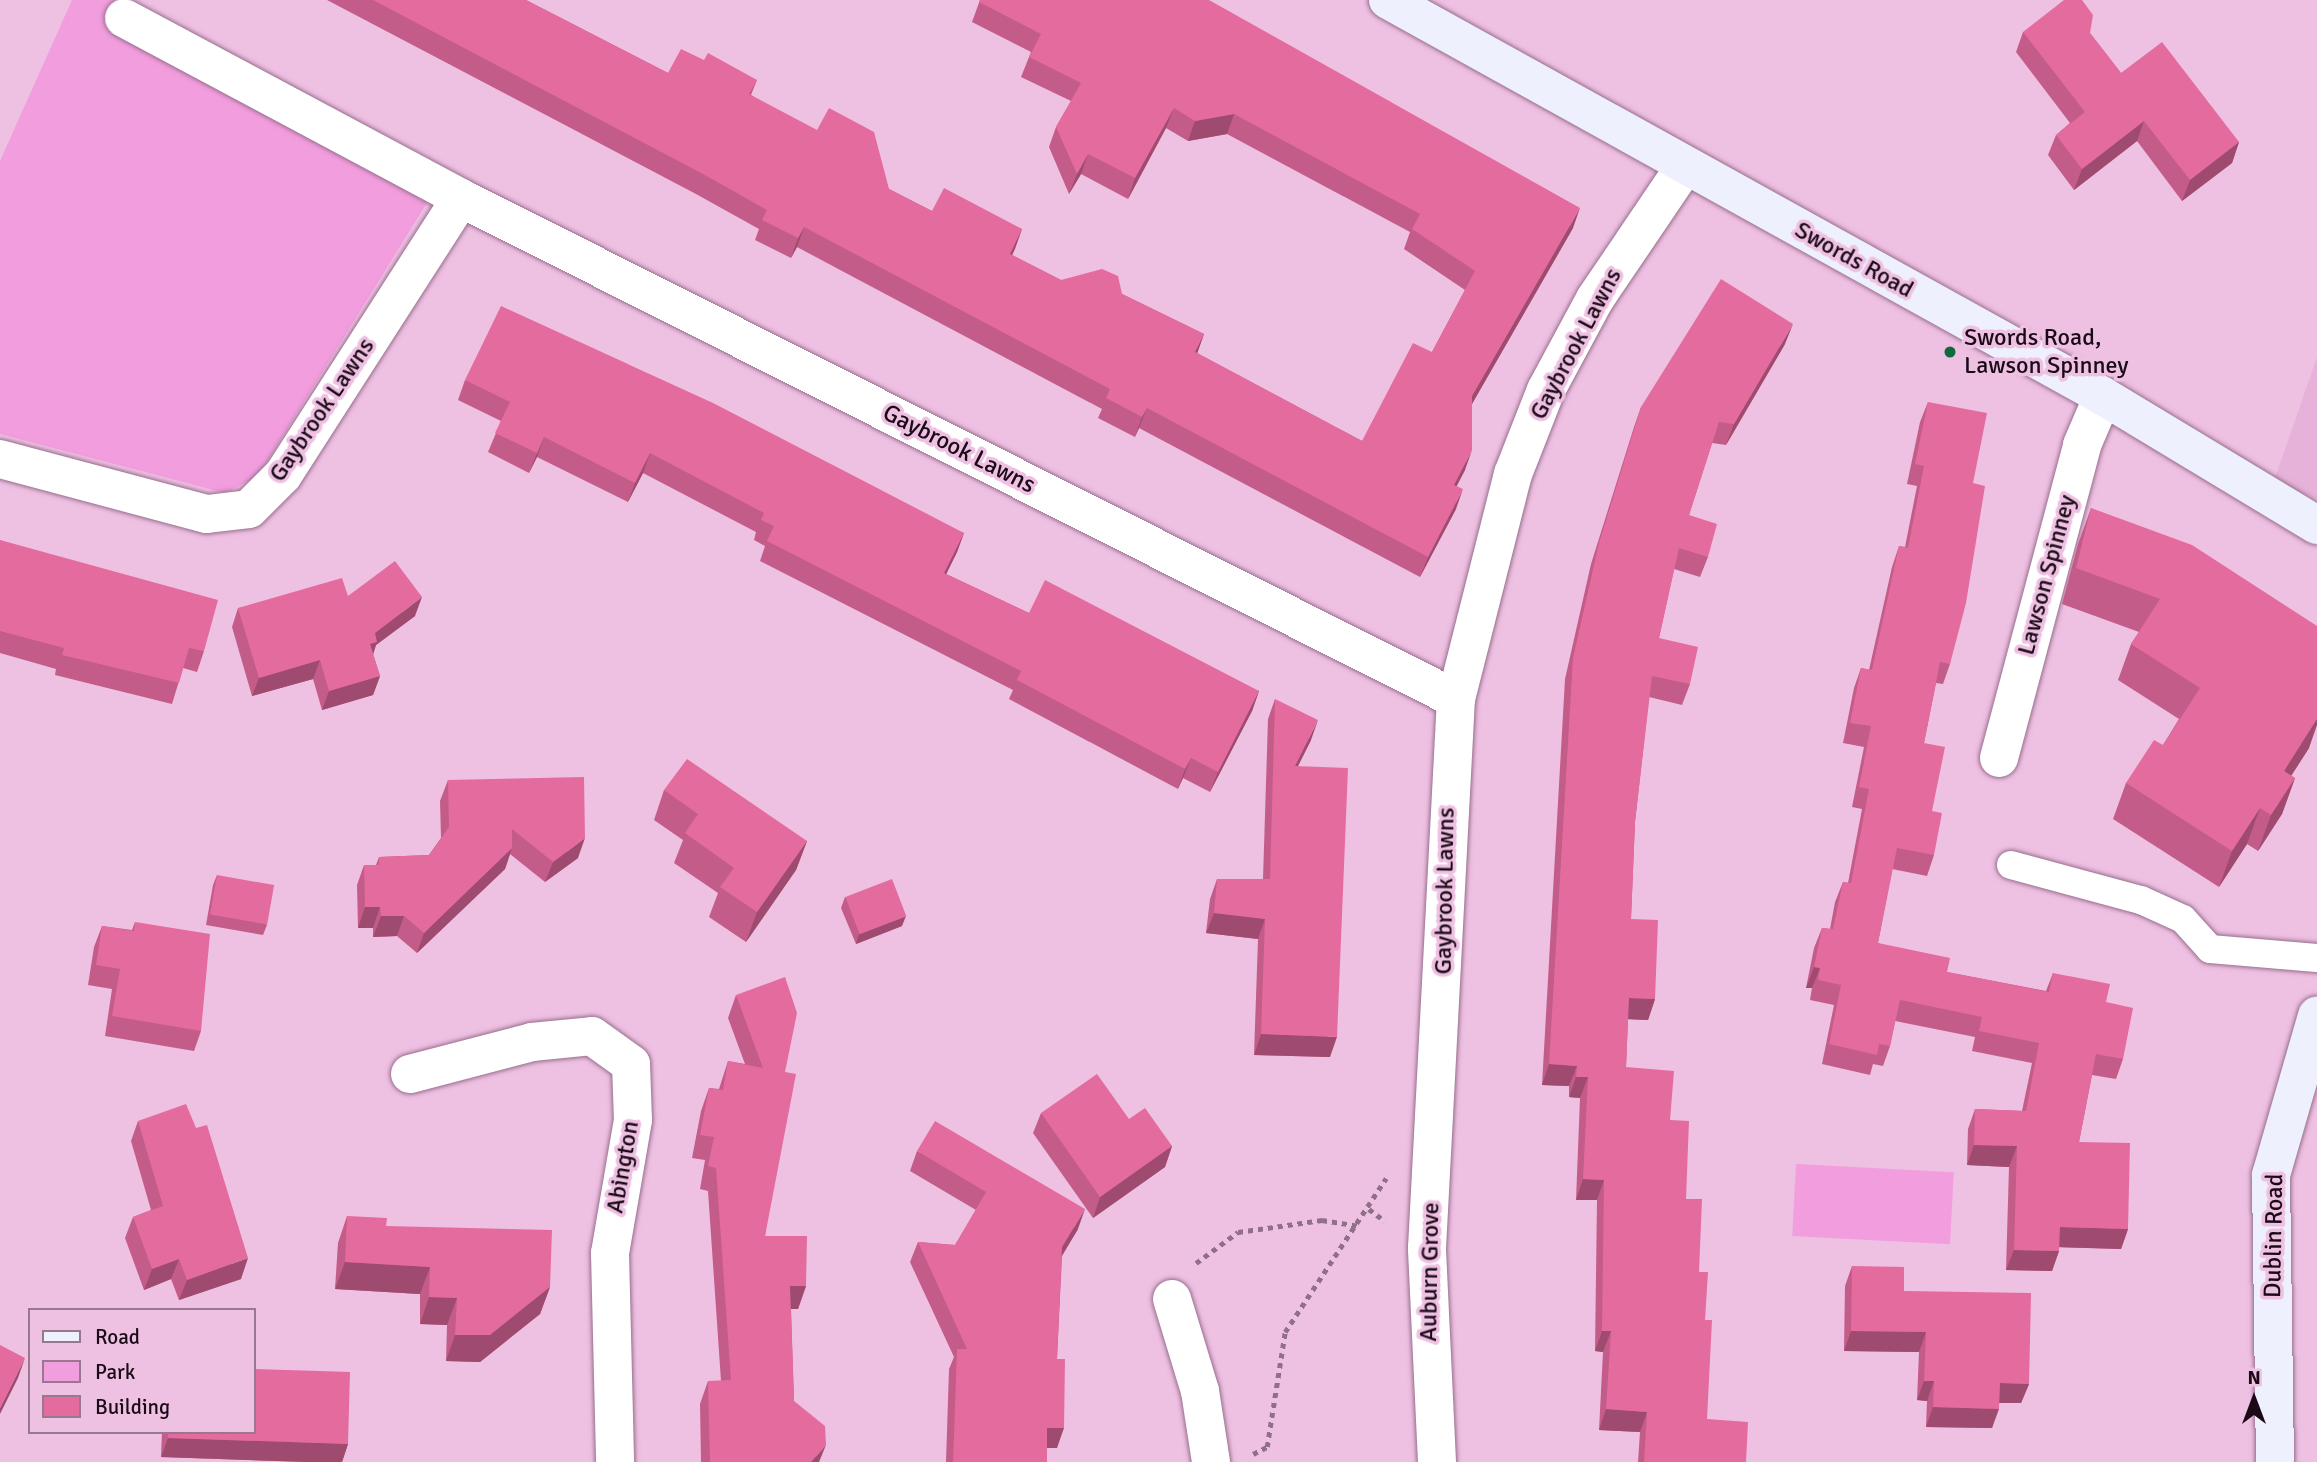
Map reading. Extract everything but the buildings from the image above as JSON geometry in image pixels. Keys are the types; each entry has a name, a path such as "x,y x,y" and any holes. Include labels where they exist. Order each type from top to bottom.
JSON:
{"main road":[{"name":"Swords Road","path":"1388,0 2104,396 2317,525"},
{"name":"Dublin Road","path":"2276,1462 2271,1175 2317,1016"}],"street":[{"name":"Gaybrook Lawns","path":"124,18 461,198 1456,699"},
{"name":"Gaybrook Lawns","path":"1439,1082 1447,790 1456,699 1513,474 1546,390 1595,299 1685,166"},
{"name":"Gaybrook Lawns","path":"0,459 207,513 249,509 283,475 461,198"},
{"name":"Lawson Spinney","path":"1999,758 2082,445 2104,396"},
{"name":"Abington","path":"410,1074 521,1044 592,1036 631,1065 633,1121 610,1253 615,1462"},
{"name":"Auburn Grove","path":"1437,1462 1427,1248 1439,1082"},
{"path":"1172,1299 1200,1391 1228,1460"}],"lane":[{"path":"2011,865 2141,900 2183,919 2210,949 2317,958"}],"path":[{"path":"1228,1460 1267,1447 1285,1332 1358,1226 1390,1170"},
{"path":"1172,1299 1203,1253 1238,1232 1322,1220 1358,1226"}],"shaded area":[{"path":"2317,357 2317,499 2274,481"}],"green space":[{"path":"72,0 114,0 112,24 430,198 258,476 225,493 0,434 0,161"},
{"path":"1796,1164 1954,1172 1950,1244 1792,1236"}],"place":[{"name":"Swords Road, Lawson Spinney","path":"1950,352"}]}
